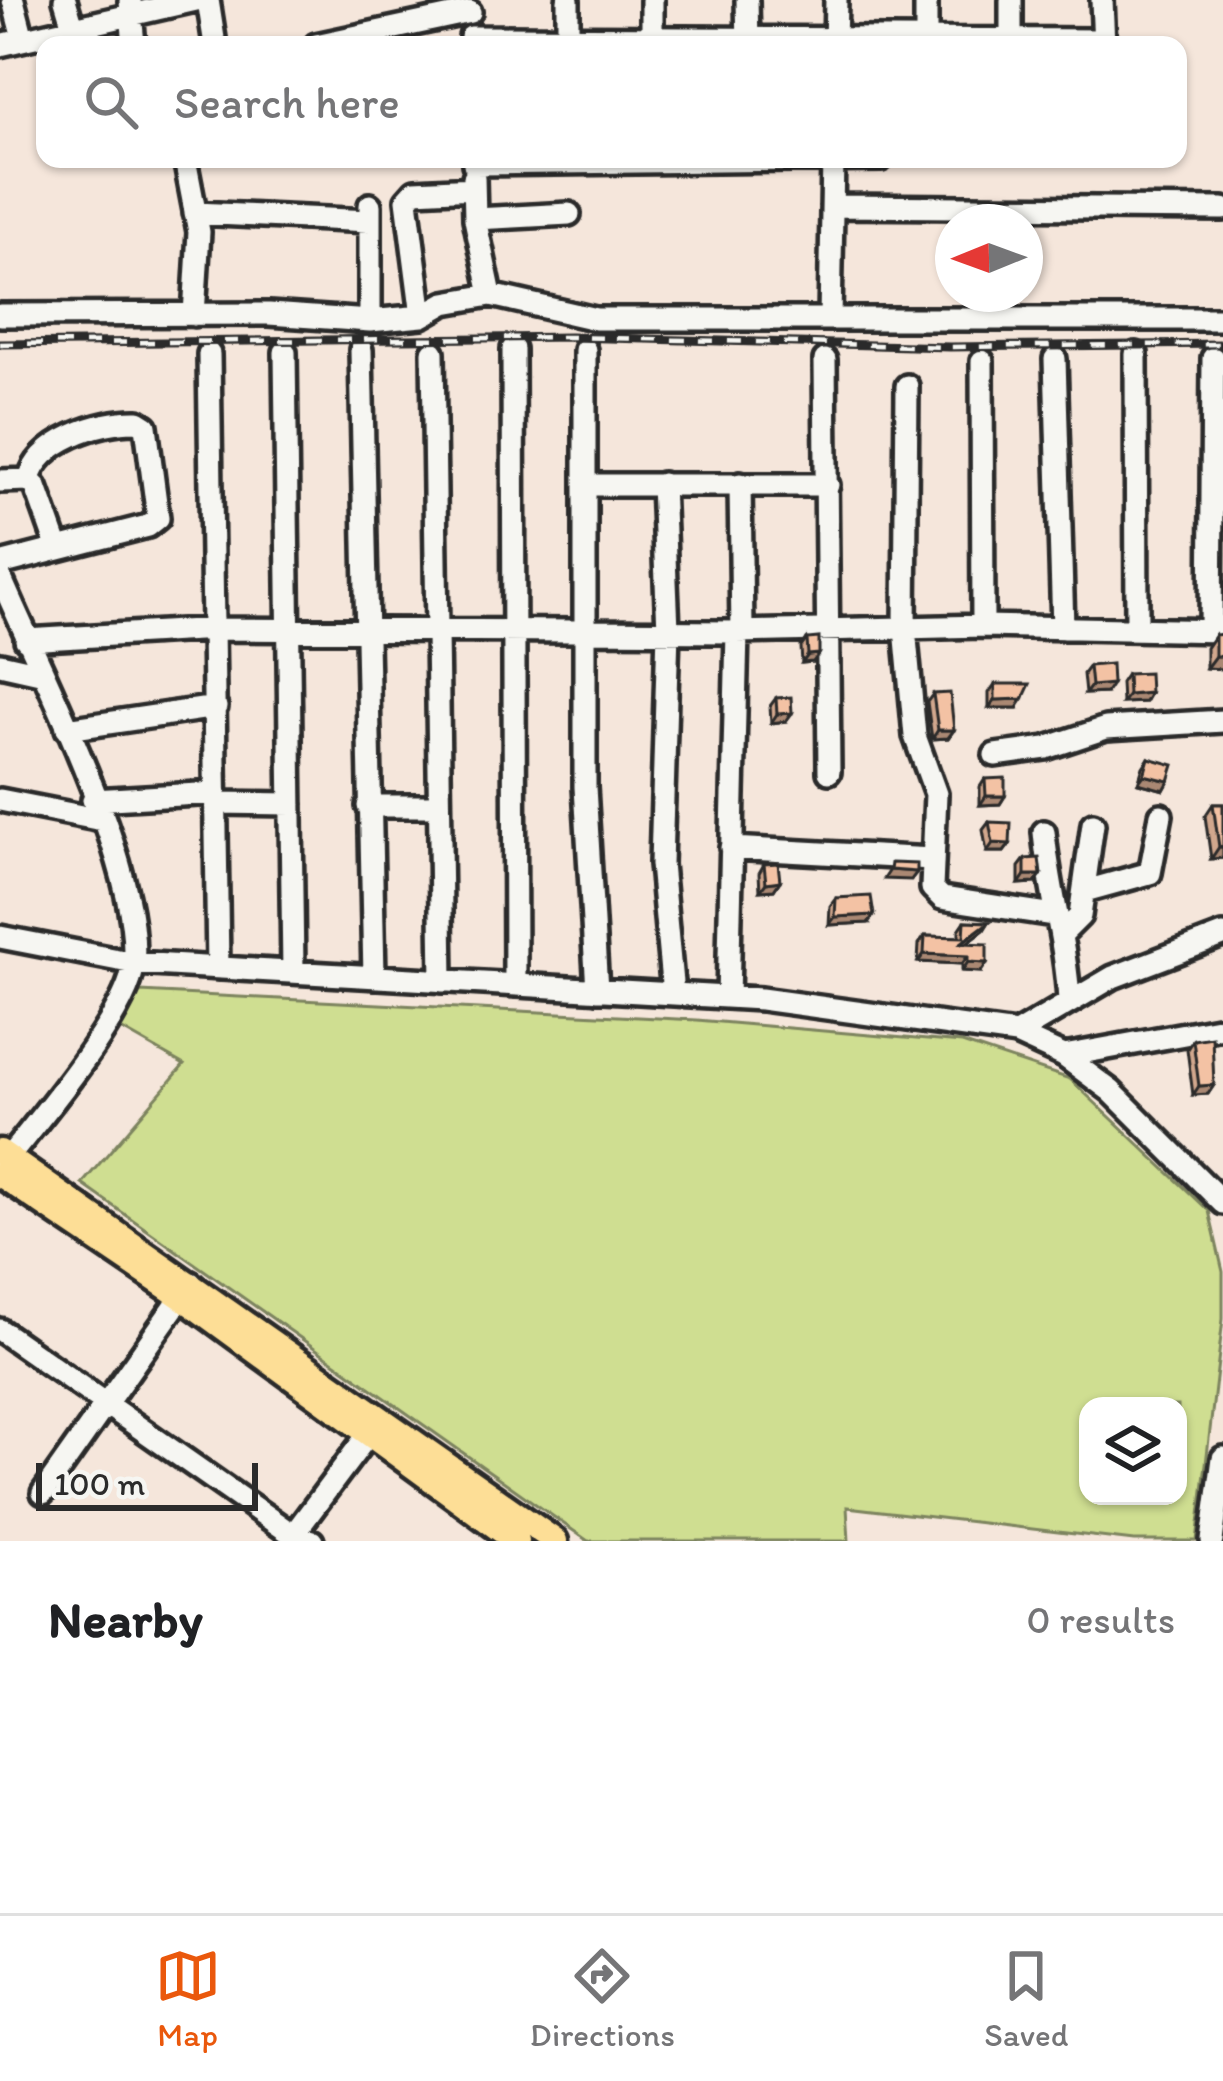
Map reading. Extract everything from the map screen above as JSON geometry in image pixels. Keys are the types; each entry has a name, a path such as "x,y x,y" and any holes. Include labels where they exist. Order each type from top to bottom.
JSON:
{"main road":[{"path":"2,1163 472,1495 555,1541"},
{"path":"472,1495 515,1541"}],"street":[{"path":"13,0 23,39"},
{"path":"65,0 73,27"},
{"path":"0,45 73,27 116,8 196,0"},
{"path":"208,0 214,36"},
{"path":"568,0 568,36"},
{"path":"652,0 652,36"},
{"path":"747,0 748,36"},
{"path":"835,36 836,0"},
{"path":"926,0 926,36"},
{"path":"1011,0 1011,36"},
{"path":"1102,0 1104,36"},
{"path":"352,36 470,6 471,36"},
{"path":"116,8 130,36"},
{"path":"187,168 195,213 194,315"},
{"path":"474,168 475,219 491,295"},
{"path":"830,318 833,168"},
{"path":"422,316 407,200 415,190 474,188"},
{"path":"832,206 1223,209"},
{"path":"195,213 370,213 370,321"},
{"path":"475,219 569,214"},
{"path":"0,315 370,321 422,316 445,303 491,295 596,319 1223,319"},
{"path":"512,349 515,985"},
{"path":"361,350 362,628 374,977"},
{"path":"585,350 589,485 585,788 597,990"},
{"path":"285,352 293,972"},
{"path":"433,352 442,981"},
{"path":"209,354 218,968"},
{"path":"1136,354 1137,629"},
{"path":"26,640 216,629 586,627 739,632 983,626 1217,631 1213,358"},
{"path":"825,359 829,772"},
{"path":"1055,359 1063,628"},
{"path":"982,361 983,626"},
{"path":"907,386 905,628 915,736 936,794 934,895 1059,923 1080,916 1093,824"},
{"path":"0,564 148,526 158,518 146,425 126,421 48,447 33,463 29,480 58,549"},
{"path":"0,481 29,480"},
{"path":"662,484 668,629 661,864 673,994"},
{"path":"728,997 740,484"},
{"path":"589,485 828,485"},
{"path":"0,576 97,810 133,915 134,963 120,1000 46,1112 2,1163"},
{"path":"0,664 40,673"},
{"path":"67,729 216,707"},
{"path":"995,755 1029,752 1106,728 1223,721"},
{"path":"0,800 97,810 216,798 290,804"},
{"path":"368,806 439,806"},
{"path":"1085,891 1150,873 1161,815"},
{"path":"1044,832 1069,1001"},
{"path":"731,848 932,859"},
{"path":"1016,1034 1152,959 1223,935"},
{"path":"0,937 134,963 728,997 1016,1034 1064,1055 1111,1091 1222,1197"},
{"path":"1064,1055 1223,1027"},
{"path":"43,1493 187,1290"},
{"path":"0,1330 302,1538 375,1426"},
{"path":"1212,1541 1223,1458"}],"green space":[{"path":"140,992 697,1020 962,1043 1070,1079 1209,1211 1223,1272 1223,1319 1197,1541 1134,1541 847,1507 849,1541 588,1541 82,1184 184,1065 119,1028"}],"building":[{"path":"1223,634 1223,656 1215,656 1215,635"},
{"path":"819,638 819,654 808,655 807,639"},
{"path":"1111,664 1112,684 1091,686 1089,666"},
{"path":"1149,673 1150,693 1128,695 1127,674"},
{"path":"995,684 1030,684 1023,699 995,700"},
{"path":"950,693 954,730 938,730 933,694"},
{"path":"791,697 792,713 777,714 776,698"},
{"path":"1149,758 1174,765 1169,781 1144,775"},
{"path":"1005,778 1005,796 986,796 985,779"},
{"path":"1213,804 1223,804 1223,847 1219,847"},
{"path":"989,822 1011,823 1010,844 993,843"},
{"path":"1039,858 1041,875 1025,875 1025,859"},
{"path":"778,863 780,881 766,883 764,864"},
{"path":"891,863 917,864 917,872 890,870"},
{"path":"871,896 874,915 835,917 836,898"},
{"path":"965,921 989,922 961,943 987,944 987,963 968,962 968,956 924,954 925,936 964,937"},
{"path":"1212,1037 1214,1085 1199,1086 1193,1040"}],"railway":[{"path":"0,344 570,337 950,347 1223,344"}]}
